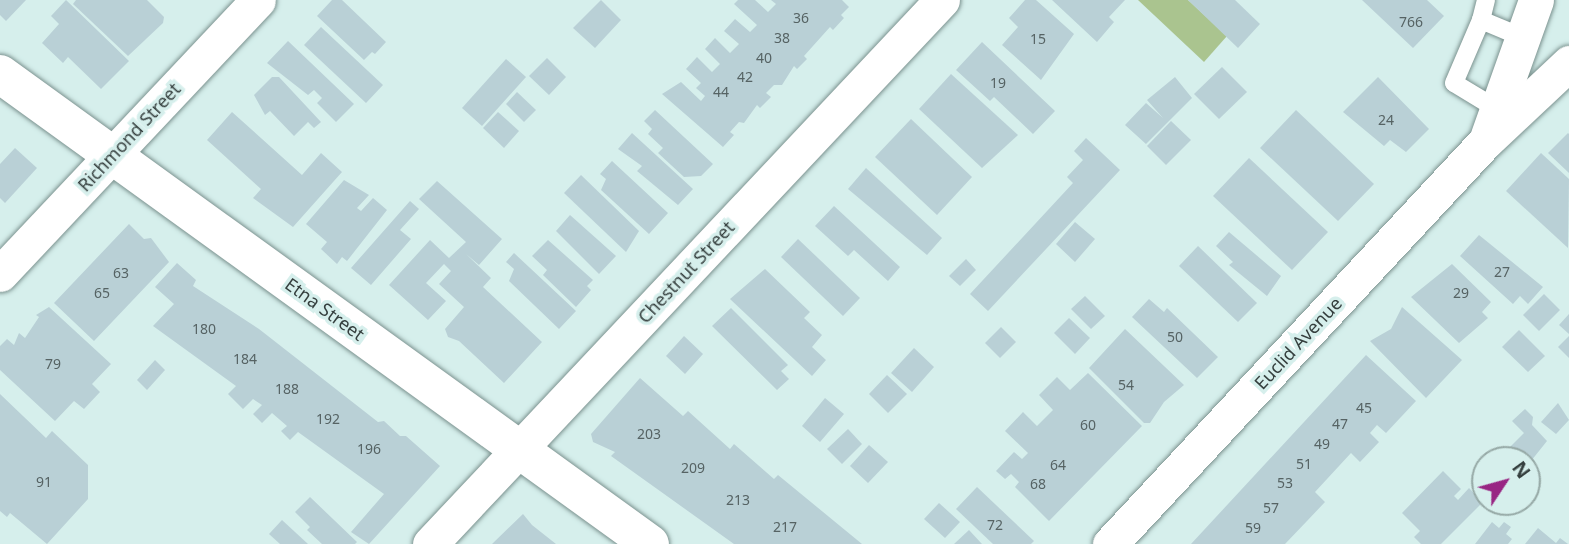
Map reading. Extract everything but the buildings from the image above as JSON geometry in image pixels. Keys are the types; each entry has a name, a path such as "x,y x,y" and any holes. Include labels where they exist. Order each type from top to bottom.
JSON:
{"main road":[{"name":"Etna Street","path":"0,74 650,544"}],"street":[{"name":"Richmond Street","path":"0,274 258,0"},
{"name":"Chestnut Street","path":"430,544 942,0"},
{"name":"Euclid Avenue","path":"1486,141 1536,0"},
{"name":"Euclid Avenue","path":"1110,544 1486,141 1569,63"}],"lane":[{"path":"1486,0 1481,20 1454,83 1497,108"},
{"path":"1481,20 1524,38"}],"green space":[{"path":"1138,0 1188,0 1227,36 1204,62"}]}
